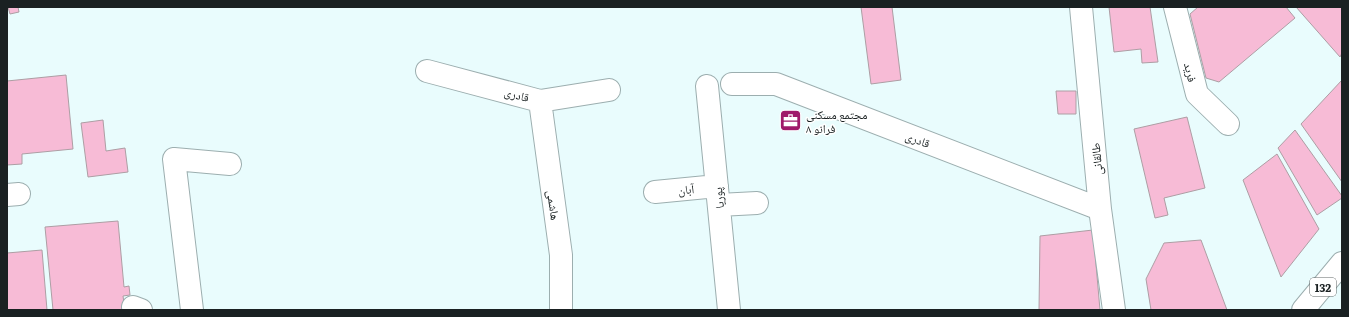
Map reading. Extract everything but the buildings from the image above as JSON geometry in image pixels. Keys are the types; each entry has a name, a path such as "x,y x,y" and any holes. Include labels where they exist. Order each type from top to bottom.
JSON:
{"street":[{"name":"طالقانی","path":"1081,7 1100,209 1114,310"},
{"name":"فرید","path":"1175,7 1197,94 1228,124"},
{"name":"قادری","path":"427,71 540,101 609,90"},
{"name":"قادری","path":"732,84 776,84 1100,209"},
{"name":"پوریا","path":"707,86 729,310"},
{"name":"هاشمی","path":"540,101 561,255 561,310"},
{"path":"192,310 174,159 230,164"},
{"name":"آبان","path":"655,192 718,196 757,203"},
{"name":"132","path":"1303,310 1342,263"}],"place":[{"name":"مجتمع مسکنی فرانو ۸","path":"790,121"}]}
